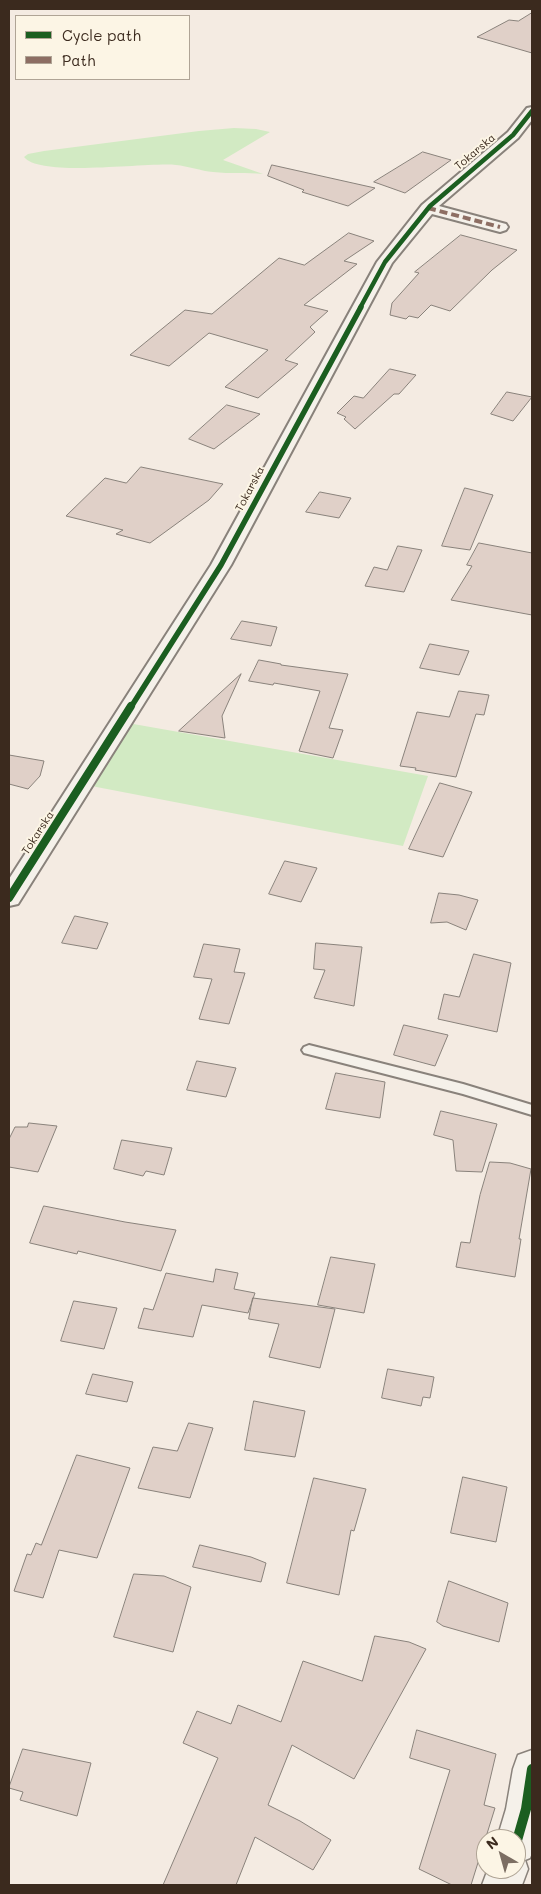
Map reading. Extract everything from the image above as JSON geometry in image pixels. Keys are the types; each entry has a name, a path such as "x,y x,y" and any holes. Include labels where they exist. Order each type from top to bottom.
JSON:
{"street":[{"name":"Tokarska","path":"9,898 206,591 385,262 428,208 513,135 532,111"},
{"path":"428,208 500,227"},
{"path":"520,1829 526,1809 532,1769"}],"lane":[{"path":"310,1050 462,1089 532,1110"}],"green space":[{"path":"234,128 270,132 223,160 263,174 213,172 176,165 96,168 51,167 34,163 24,157 28,154 44,151"},
{"path":"122,722 428,776 403,846 81,784"}],"building":[{"path":"532,13 532,53 477,37 509,20 518,21"},
{"path":"423,152 451,160 405,193 374,182"},
{"path":"272,165 375,188 348,206 302,192 304,190 268,176"},
{"path":"349,233 374,241 344,261 357,264 304,305 328,311 310,327 315,332 285,360 298,364 258,398 225,387 268,350 209,333 169,366 130,355 185,310 212,314 279,258 304,265"},
{"path":"461,235 517,250 492,270 450,311 431,305 418,318 409,316 406,319 390,315 392,303 419,273 415,272"},
{"path":"390,369 416,375 399,394 394,394 355,429 344,419 346,417 337,413 354,396 363,398"},
{"path":"507,392 532,397 513,421 491,414"},
{"path":"227,405 260,414 214,449 189,439"},
{"path":"141,467 223,484 209,500 150,543 116,534 123,530 66,516 105,478 126,483"},
{"path":"465,488 493,495 470,550 442,546"},
{"path":"320,492 351,498 339,518 306,512"},
{"path":"479,543 532,553 532,615 451,600 472,566 467,565"},
{"path":"398,546 422,550 404,592 365,586 374,567 387,570"},
{"path":"242,621 277,627 271,646 231,639"},
{"path":"430,644 469,651 459,675 420,668"},
{"path":"259,660 281,665 348,674 329,728 343,730 333,758 299,751 320,691 274,683 273,685 249,681"},
{"path":"241,674 222,716 225,738 179,731"},
{"path":"459,691 489,695 484,715 476,714 456,777 400,766 417,712 449,717"},
{"path":"9,755 44,761 40,776 28,789 9,784"},
{"path":"440,783 472,792 443,857 409,849"},
{"path":"285,861 317,868 301,902 269,894"},
{"path":"439,893 459,895 478,900 466,930 447,922 431,923"},
{"path":"75,916 108,923 97,949 62,943"},
{"path":"316,943 362,947 354,1006 314,998 325,970 314,969"},
{"path":"204,944 240,949 234,972 245,973 229,1024 199,1019 212,979 194,977"},
{"path":"474,954 511,963 497,1032 438,1019 444,994 459,997"},
{"path":"404,1025 448,1035 435,1066 394,1055"},
{"path":"197,1061 236,1068 226,1097 187,1090"},
{"path":"336,1073 385,1082 380,1118 326,1109"},
{"path":"441,1111 497,1124 482,1172 456,1171 453,1140 434,1135"},
{"path":"29,1123 57,1126 38,1172 9,1167 9,1139 15,1127 27,1127"},
{"path":"122,1140 172,1148 164,1175 146,1171 143,1176 114,1169"},
{"path":"490,1162 510,1163 531,1169 519,1239 521,1239 515,1277 456,1267 461,1242 470,1243 480,1195"},
{"path":"44,1206 176,1230 161,1271 78,1251 77,1254 30,1243"},
{"path":"331,1257 375,1264 364,1313 318,1305"},
{"path":"216,1269 238,1273 234,1289 255,1293 248,1313 202,1305 193,1337 138,1328 144,1308 153,1310 166,1273 213,1282"},
{"path":"253,1298 335,1309 320,1368 269,1357 279,1324 249,1319"},
{"path":"74,1301 117,1308 104,1349 61,1341"},
{"path":"388,1369 434,1377 430,1398 423,1397 421,1406 382,1398"},
{"path":"93,1374 133,1382 127,1402 86,1394"},
{"path":"254,1401 305,1411 295,1457 245,1450"},
{"path":"189,1423 213,1428 190,1498 138,1488 153,1447 177,1451"},
{"path":"77,1455 130,1468 97,1558 59,1550 43,1598 14,1591 27,1554 31,1555 36,1543 41,1545"},
{"path":"463,1477 507,1487 496,1542 451,1533"},
{"path":"314,1478 366,1489 354,1531 351,1530 339,1595 287,1583"},
{"path":"200,1545 251,1557 266,1563 261,1582 193,1567"},
{"path":"134,1574 164,1576 191,1587 173,1652 114,1637"},
{"path":"449,1581 508,1603 499,1642 443,1626 437,1622"},
{"path":"375,1636 409,1642 426,1649 354,1779 292,1745 268,1805 300,1821 331,1840 313,1870 255,1837 236,1885 163,1885 218,1758 183,1743 197,1711 231,1724 238,1705 281,1722 303,1661 362,1681"},
{"path":"417,1730 496,1754 484,1805 495,1808 488,1829 476,1829 476,1869 471,1885 452,1885 419,1869 450,1770 410,1758"},
{"path":"23,1749 91,1763 77,1816 20,1800 23,1792 9,1788"}],"marked path":[{"path":"428,208 500,227"}],"cycle path":[{"path":"9,898 221,565 385,262 430,206 513,135 532,111"},
{"path":"520,1829 526,1809 532,1769"}]}
